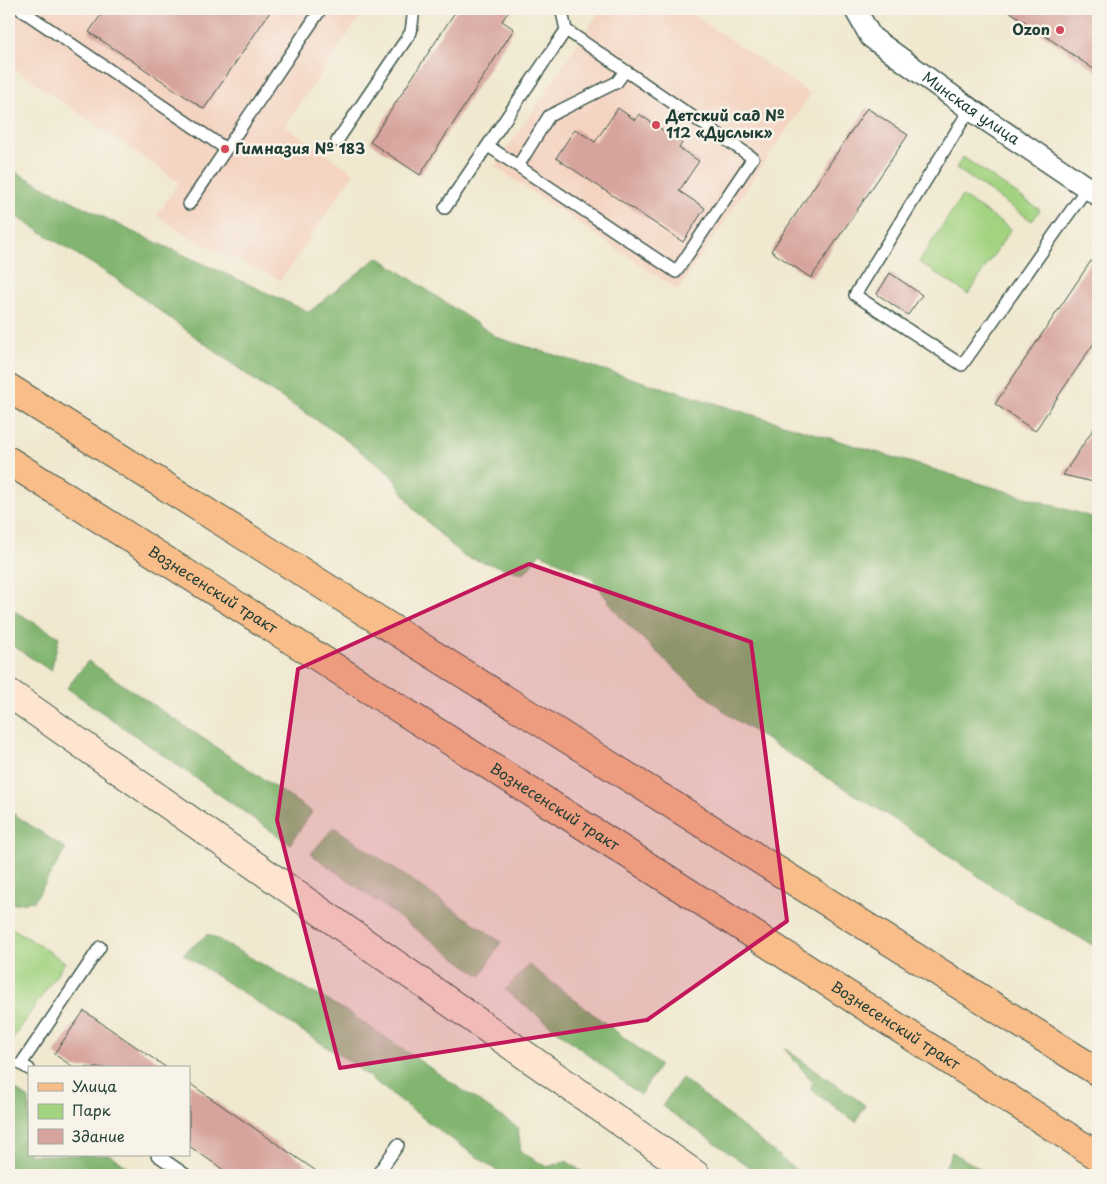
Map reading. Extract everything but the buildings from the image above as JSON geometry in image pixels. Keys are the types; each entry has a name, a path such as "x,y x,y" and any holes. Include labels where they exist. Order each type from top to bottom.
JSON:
{"main road":[{"path":"9,388 1098,1072"},
{"name":"Вознесенский тракт","path":"9,461 594,832 1098,1156"}],"street":[{"name":"Минская улица","path":"855,9 871,37 970,109 1092,192"},
{"path":"9,692 696,1175"}],"lane":[{"path":"20,9 226,149"},
{"path":"189,204 321,9"},
{"path":"337,141 410,32 414,9"},
{"path":"488,146 676,272 753,158 566,30 563,9"},
{"path":"446,208 566,30"},
{"path":"518,166 549,116 617,82 625,71"},
{"path":"970,109 855,295 962,366 1092,192"},
{"path":"28,1068 21,1064 100,946"},
{"path":"377,1175 398,1145"},
{"path":"158,1156 186,1175"}],"highlighted area":[{"path":"529,564 751,642 787,921 647,1020 340,1068 277,820 298,669"}],"shaded area":[{"name":"Гимназия № 183","path":"9,9 365,9 285,126 354,173 281,280 188,237 157,215 179,182 9,65"},
{"name":"Детский сад № 112 «Дуслык»","path":"601,9 684,9 811,94 678,290 495,167"}],"green space":[{"path":"963,157 1040,210 1032,221 956,168"},
{"path":"9,169 131,231 309,312 378,257 498,338 1098,519 1098,948 1018,903 894,819 730,716 683,677 621,618 591,577 540,553 524,574 463,556 415,510 391,475 337,433 260,384 115,278 9,212"},
{"path":"962,196 1011,229 968,294 919,262"},
{"path":"9,608 59,637 51,671 9,643"},
{"path":"88,661 312,812 290,844 67,688"},
{"path":"9,811 66,849 34,901 9,904"},
{"path":"334,827 501,942 481,976 311,854"},
{"path":"9,926 65,962 9,1044"},
{"path":"208,934 348,1012 518,1128 521,1152 547,1167 566,1161 587,1175 503,1175 440,1131 347,1060 183,954"},
{"path":"529,965 660,1065 640,1095 505,990"},
{"path":"784,1048 865,1105 856,1122 810,1089 813,1082"},
{"path":"682,1078 802,1175 761,1175 662,1106"},
{"path":"9,1085 28,1098 28,1156 111,1156 139,1175 9,1175"},
{"path":"952,1152 990,1175 950,1175 944,1171"}],"place":[{"name":"Ozon","path":"1060,30"},
{"name":"Детский сад № 112 «Дуслык»","path":"656,125"},
{"name":"Гимназия № 183","path":"225,149"}]}
